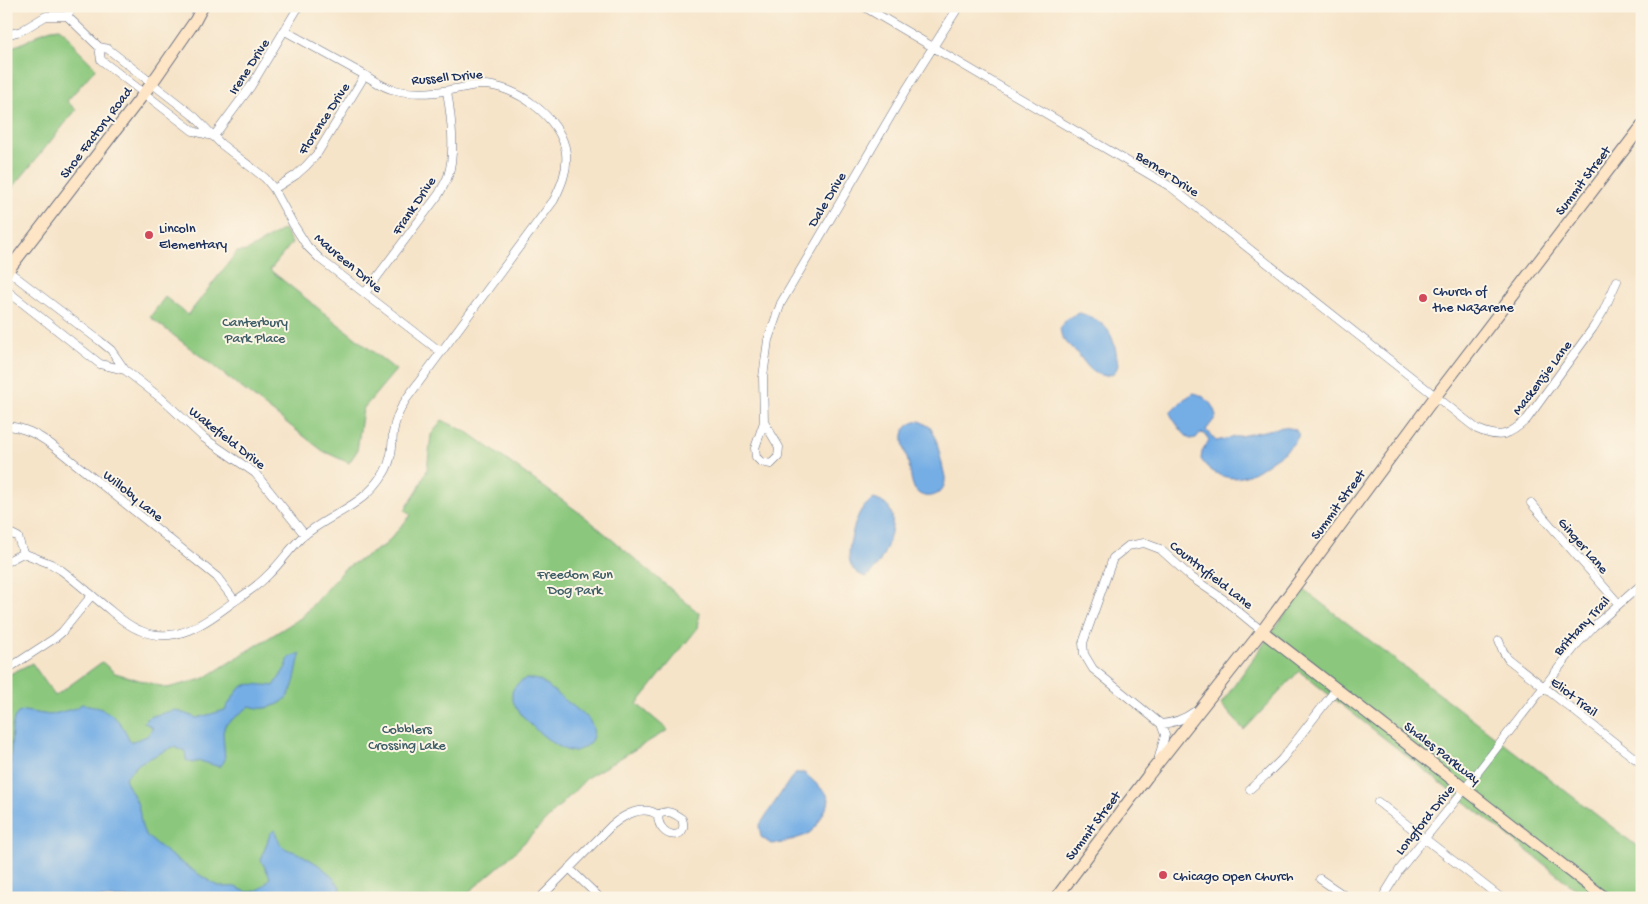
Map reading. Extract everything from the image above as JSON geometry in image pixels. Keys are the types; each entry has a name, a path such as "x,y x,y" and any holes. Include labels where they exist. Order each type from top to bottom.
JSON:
{"main road":[{"name":"Shoe Factory Road","path":"7,272 152,83 203,6"},
{"name":"Summit Street","path":"1056,898 1147,777 1262,631 1435,396 1642,126"},
{"name":"Shales Parkway","path":"1262,631 1605,898"}],"street":[{"path":"6,34 21,31 46,16 67,16 73,6"},
{"name":"Irene Drive","path":"214,136 251,86 299,6"},
{"name":"Berner Drive","path":"863,6 1171,187 1435,396"},
{"name":"Dale Drive","path":"764,422 779,446 778,458 771,464 761,462 756,457 755,448 764,422 763,377 768,340 781,303 958,6"},
{"name":"Maureen Drive","path":"67,16 99,47 108,49 152,83 195,117 221,144 265,178 274,189 307,246 320,259 441,352"},
{"name":"Russell Drive","path":"23,553 61,570 129,625 140,631 162,635 182,634 205,623 269,575 305,535 357,503 379,481 386,471 391,456 395,424 403,404 554,200 561,186 566,167 564,144 548,118 515,92 502,87 481,85 415,94 393,90 285,31"},
{"name":"Maureen Drive","path":"99,47 101,60 193,131 214,136"},
{"name":"Florence Drive","path":"274,189 296,175 317,154 364,75"},
{"name":"Frank Drive","path":"365,293 439,194 448,176 452,156 447,90"},
{"name":"Wakefield Drive","path":"7,272 111,350 125,370 162,399 204,438 255,473 305,535"},
{"name":"Mackenzie Lane","path":"1435,396 1477,429 1490,435 1502,435 1515,430 1527,419 1593,328 1604,310 1617,281"},
{"name":"Wakefield Drive","path":"6,290 100,364 125,370"},
{"name":"Willoby Lane","path":"6,426 22,428 52,445 217,577 235,601"},
{"name":"Ginger Lane","path":"1531,503 1618,603"},
{"path":"6,534 18,537 23,553 6,562"},
{"name":"Countryfield Lane","path":"1161,724 1093,669 1084,654 1083,643 1113,558 1128,546 1144,543 1160,549 1191,577 1223,599 1262,631"},
{"name":"Brittany Trail","path":"1544,687 1578,643 1618,603 1642,584"},
{"path":"6,670 62,632 92,595"},
{"name":"Eliot Trail","path":"1499,641 1508,659 1642,764"},
{"name":"Longford Drive","path":"1382,898 1400,869 1544,687"},
{"path":"1250,788 1268,774 1282,759 1337,688"},
{"path":"1147,777 1160,757 1163,747 1165,735 1161,724 1175,723 1187,718 1204,705"},
{"path":"1378,802 1498,897"},
{"path":"540,898 621,818 640,811 654,812 658,815"},
{"path":"569,868 600,898"},
{"path":"1320,879 1348,898"}],"green space":[{"path":"59,28 67,34 78,50 96,68 67,101 76,110 6,196 6,47 20,44 44,31"},
{"name":"Canterbury Park Place","path":"284,229 292,243 270,270 396,370 363,409 357,451 349,463 323,451 150,317 165,297 188,315 237,252 247,251"},
{"name":"Cobblers Crossing Lake","path":"442,420 469,433 584,516 699,613 697,629 637,704 668,730 588,777 511,856 462,898 385,898 382,896 379,898 6,898 6,676 32,663 55,696 102,662 115,673 167,688 203,679 302,617 344,569 385,545 411,515 405,510 418,490 427,470 431,435"},
{"path":"1303,589 1642,850 1642,898 1587,898 1299,671 1244,730 1221,704"}],"water":[{"path":"1080,313 1098,321 1109,332 1115,346 1118,365 1116,371 1112,374 1103,375 1094,372 1062,337 1060,329 1064,323 1070,317"},
{"path":"1194,393 1206,399 1214,409 1216,417 1206,430 1216,441 1283,427 1295,429 1299,435 1287,450 1252,473 1246,476 1225,477 1208,468 1201,459 1202,452 1209,440 1205,434 1200,433 1196,438 1190,439 1170,413 1184,399"},
{"path":"920,421 930,427 936,438 945,477 945,484 942,489 933,496 922,495 914,488 903,444 904,432 907,427 912,423"},
{"path":"874,499 889,508 892,526 883,556 872,572 866,577 858,574 853,569 850,563 849,549 859,513"},
{"path":"301,653 291,692 287,698 281,703 267,708 250,706 225,725 223,733 225,760 220,767 200,761 192,763 186,760 185,751 173,747 140,763 125,777 138,805 142,826 146,835 212,883 221,887 235,887 249,892 262,888 270,877 261,860 270,834 274,830 283,847 298,853 326,871 338,883 344,898 6,898 6,795 9,784 12,728 14,718 18,713 24,711 50,715 76,708 82,704 99,708 118,721 130,742 147,736 153,728 144,722 149,717 175,710 197,718 225,710 235,694 244,686 255,684 274,686 286,667 289,658"},
{"path":"525,679 541,681 588,718 593,736 587,745 580,750 572,751 562,748 543,736 524,718 517,709 512,693 517,684"},
{"path":"798,773 804,773 826,793 829,799 828,805 816,827 807,835 782,843 771,844 761,837 759,826 791,778"}],"place":[{"name":"Lincoln Elementary","path":"149,235"},
{"name":"Church of the Nazarene","path":"1423,298"},
{"name":"Chicago Open Church","path":"1163,875"}],"park label":[{"name":"Freedom Run Dog Park","path":"575,582"}]}
